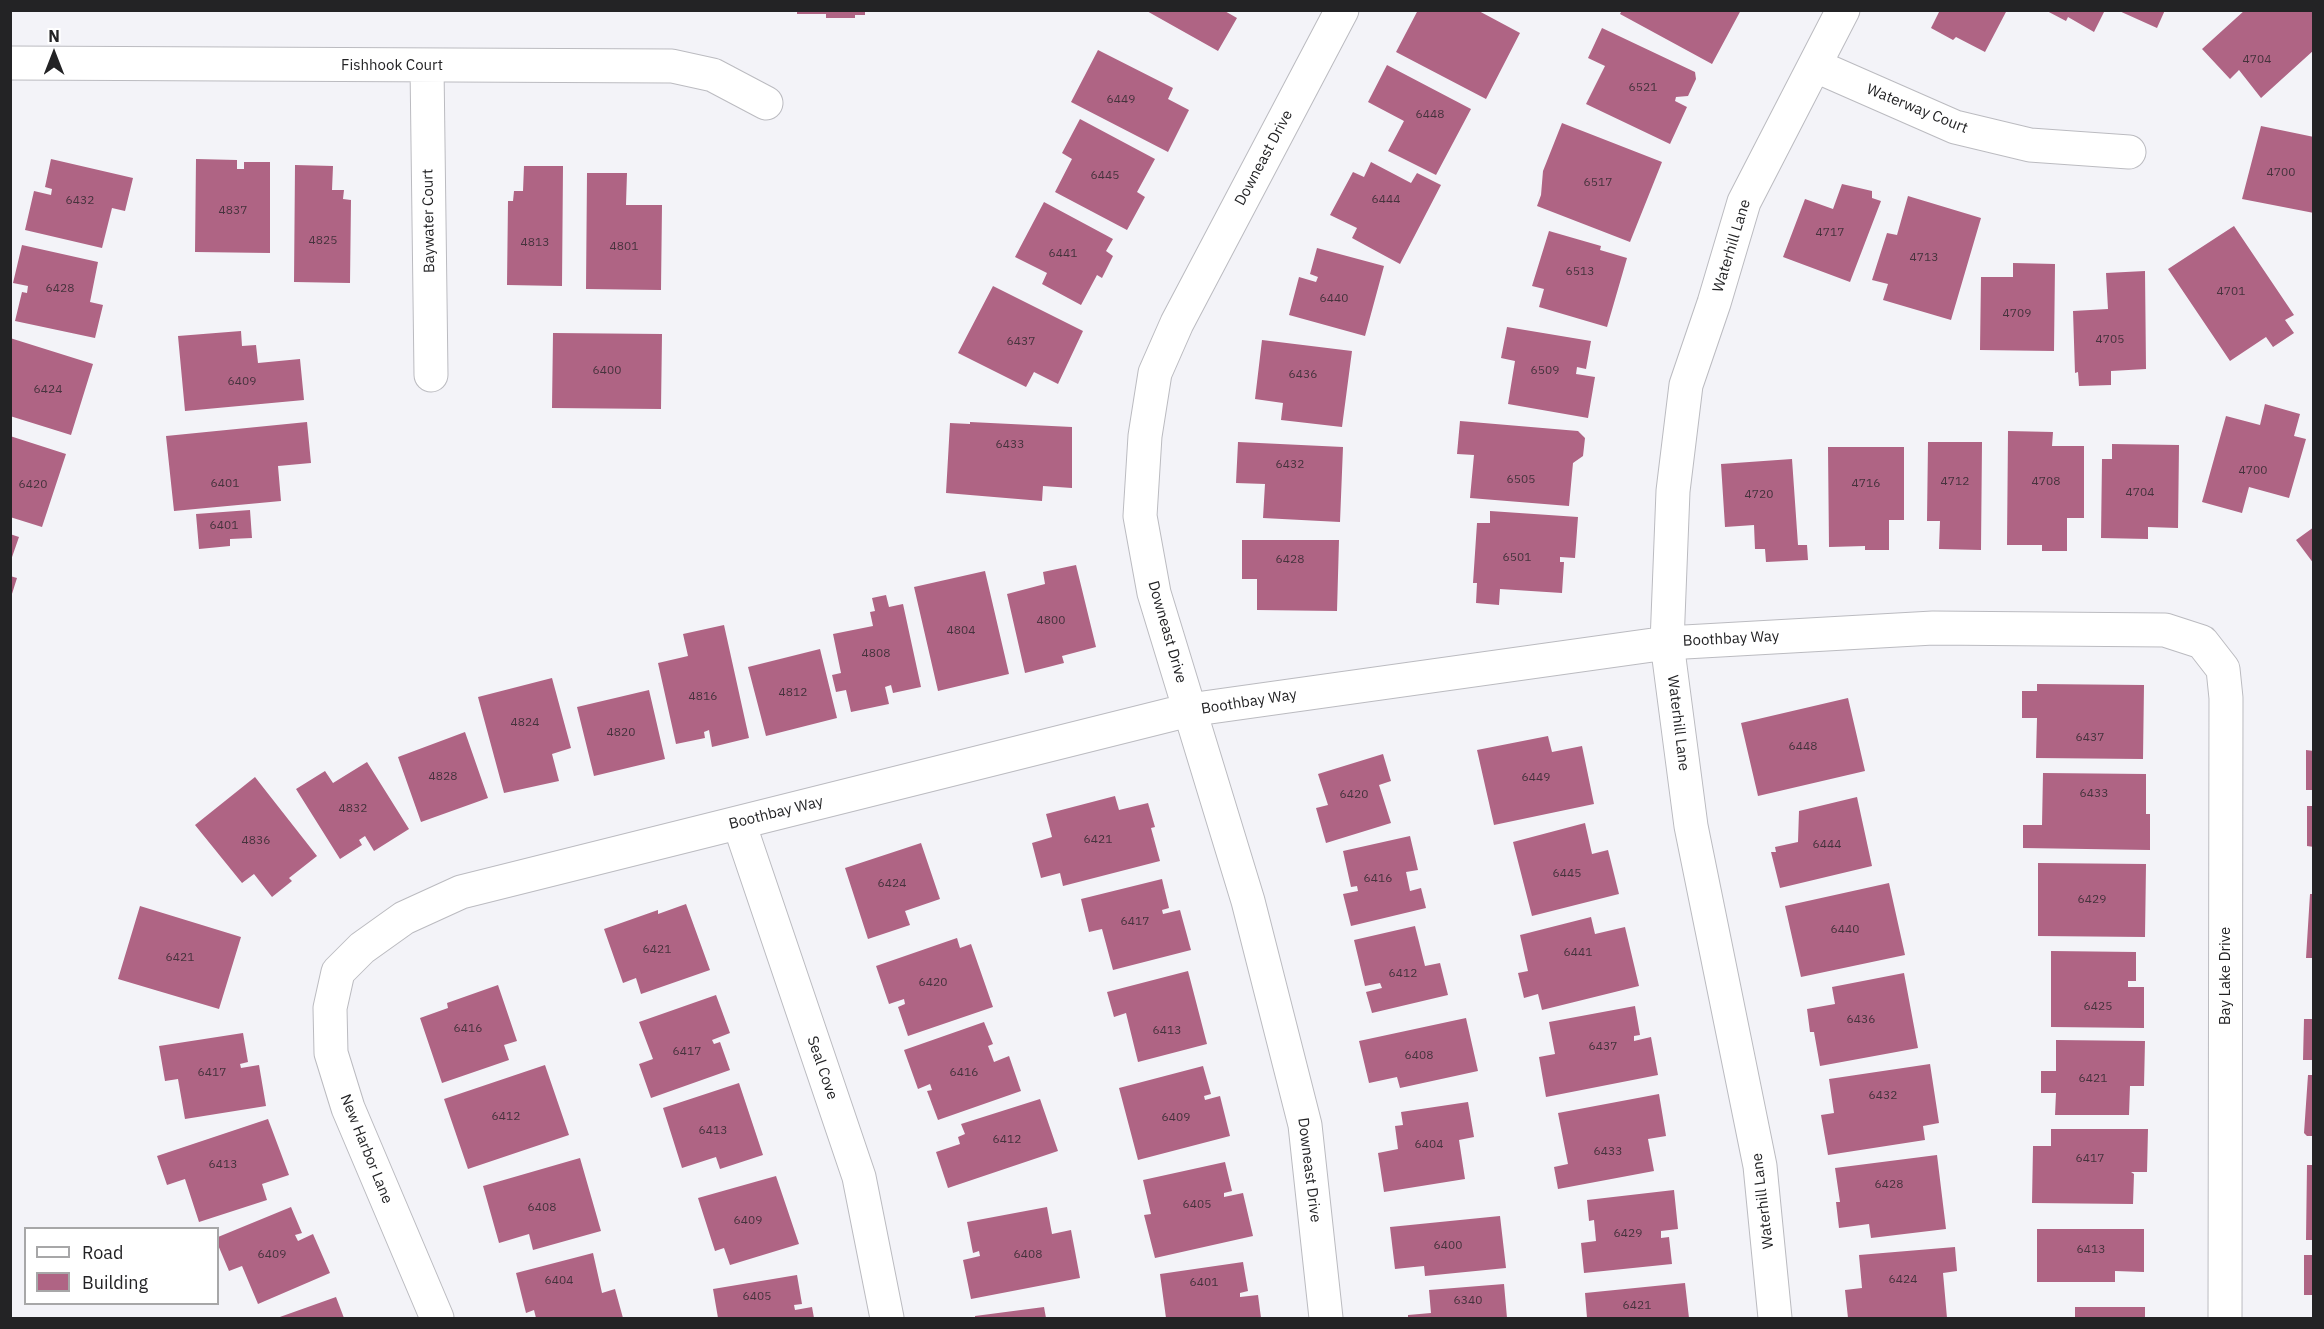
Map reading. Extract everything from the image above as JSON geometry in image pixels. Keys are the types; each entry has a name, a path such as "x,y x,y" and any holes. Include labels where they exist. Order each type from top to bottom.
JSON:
{"street":[{"name":"Downeast Drive","path":"1326,1318 1305,1125 1248,901 1154,593 1140,516 1145,436 1155,373 1177,323 1342,10"},
{"name":"Waterhill Lane","path":"1775,1318 1760,1166 1691,826 1667,643 1673,491 1686,385 1714,303 1744,202 1843,10"},
{"name":"Fishhook Court","path":"10,63 672,66 713,75 766,103"},
{"name":"Baywater Court","path":"427,66 431,375"},
{"name":"Waterway Court","path":"1816,66 1955,127 2030,145 2129,152"},
{"name":"Boothbay Way","path":"338,972 362,948 404,918 461,892 1190,710 1667,643 1933,628 2165,630 2202,642"},
{"name":"Bay Lake Drive","path":"2202,642 2223,669 2226,698 2225,1318"},
{"name":"Seal Cove","path":"739,823 859,1177 887,1318"},
{"name":"New Harbor Lane","path":"338,972 330,1008 331,1053 348,1108 437,1318"}],"building":[{"path":"797,10 865,10 865,15 855,15 855,18 826,18 826,14 797,14"},
{"path":"1145,10 1223,10 1237,18 1218,51"},
{"path":"1418,10 1477,10 1520,33 1486,99 1396,52"},
{"path":"1622,10 1741,10 1712,64 1620,14"},
{"path":"1940,10 2007,10 1985,52 1956,37 1953,40 1931,28"},
{"path":"2045,10 2105,10 2094,32 2068,17 2066,21"},
{"path":"2117,10 2165,10 2157,28"},
{"path":"2245,10 2314,10 2314,50 2261,98 2239,70 2230,79 2202,49"},
{"path":"1602,28 1695,72 1696,79 1688,96 1676,97 1675,101 1687,107 1670,144 1586,104 1605,66 1588,58"},
{"path":"1098,50 1173,88 1168,99 1189,110 1168,152 1071,102"},
{"path":"1387,65 1471,109 1436,175 1388,151 1404,121 1368,102"},
{"path":"1080,119 1155,159 1137,192 1145,197 1127,230 1055,192 1072,159 1062,153"},
{"path":"1562,123 1662,162 1630,242 1537,206 1541,195 1543,171"},
{"path":"2261,126 2314,137 2314,213 2242,199"},
{"path":"51,159 133,178 125,211 112,208 102,248 25,230 34,191 51,195 52,189 45,187"},
{"path":"196,159 237,160 237,169 244,169 244,162 270,162 270,253 195,252"},
{"path":"1371,162 1411,183 1417,173 1441,185 1400,264 1352,238 1357,228 1330,215 1353,172 1364,177"},
{"path":"295,165 333,166 332,190 344,190 343,199 351,200 350,283 294,282"},
{"path":"524,166 563,166 562,286 507,285 508,201 513,201 514,191 523,191"},
{"path":"587,173 627,173 626,205 662,205 661,290 586,289"},
{"path":"1842,184 1872,191 1872,198 1881,201 1850,282 1783,257 1805,199 1833,209"},
{"path":"1908,196 1981,218 1951,320 1883,300 1888,284 1872,280 1887,233 1897,235"},
{"path":"1044,202 1113,239 1106,251 1113,256 1102,278 1097,275 1081,305 1042,284 1047,273 1015,257"},
{"path":"2234,226 2294,315 2285,320 2294,333 2273,347 2266,337 2230,361 2168,269"},
{"path":"1549,231 1601,246 1600,250 1627,258 1607,327 1539,307 1544,289 1532,286"},
{"path":"22,245 98,262 90,302 103,305 95,338 15,321 22,292 27,293 28,286 13,283"},
{"path":"1317,248 1384,266 1365,336 1289,315 1299,277 1316,282 1318,277 1310,274"},
{"path":"2013,263 2055,264 2054,351 1980,350 1981,277 2013,277"},
{"path":"2145,271 2146,369 2111,371 2111,385 2079,386 2078,372 2075,373 2073,311 2108,309 2106,273"},
{"path":"993,286 1083,331 1058,384 1034,372 1026,387 958,353"},
{"path":"1507,327 1591,341 1586,369 1577,367 1576,374 1595,377 1588,418 1508,404 1515,361 1501,358"},
{"path":"241,331 242,346 256,345 258,363 300,359 304,400 185,411 178,336"},
{"path":"553,333 662,334 661,409 552,408"},
{"path":"10,338 93,364 71,435 10,416"},
{"path":"1262,340 1352,351 1342,427 1281,420 1283,403 1255,399"},
{"path":"2265,404 2300,414 2294,436 2306,439 2289,498 2249,487 2242,513 2202,502 2226,416 2260,425"},
{"path":"1460,421 1578,431 1585,438 1583,456 1573,463 1569,506 1470,498 1474,455 1457,454"},
{"path":"307,422 311,463 278,466 281,501 174,511 166,436"},
{"path":"970,422 1072,427 1072,488 1043,486 1042,501 946,493 950,423 970,424"},
{"path":"2008,431 2053,432 2052,446 2084,446 2084,518 2067,518 2067,551 2042,551 2042,545 2007,545"},
{"path":"10,436 66,454 42,527 10,517"},
{"path":"1238,442 1343,447 1340,522 1263,518 1265,484 1236,483"},
{"path":"1928,442 1982,442 1981,550 1939,549 1940,521 1927,521"},
{"path":"2112,444 2179,445 2178,528 2148,527 2148,539 2101,538 2102,459 2112,459"},
{"path":"1828,447 1904,447 1904,520 1889,520 1889,550 1865,550 1865,546 1829,547"},
{"path":"1792,459 1798,545 1807,545 1808,560 1766,562 1765,549 1755,549 1754,525 1725,527 1721,464"},
{"path":"250,510 252,538 230,539 230,546 199,549 196,514"},
{"path":"1490,511 1578,517 1575,558 1560,557 1560,562 1564,562 1562,593 1500,589 1499,605 1476,603 1477,583 1473,583 1477,523 1490,523"},
{"path":"2314,527 2314,564 2296,540"},
{"path":"10,534 19,537 11,560 10,560"},
{"path":"1242,540 1339,540 1337,611 1257,610 1257,579 1242,579"},
{"path":"1076,565 1096,647 1062,656 1064,663 1025,673 1007,594 1045,584 1043,572"},
{"path":"985,571 1009,674 938,691 914,587"},
{"path":"10,576 17,578 11,597 10,596"},
{"path":"886,595 889,607 903,604 921,687 893,693 891,685 885,687 889,704 851,712 846,690 836,692 832,675 841,673 833,634 873,626 870,612 875,611 872,598"},
{"path":"724,625 749,738 712,747 709,730 704,732 705,738 676,744 658,663 688,656 683,634"},
{"path":"820,649 837,718 766,736 748,667"},
{"path":"552,678 571,748 552,754 559,781 504,793 478,697"},
{"path":"2037,684 2144,685 2143,759 2036,758 2037,718 2022,718 2022,691 2037,691"},
{"path":"649,690 665,759 594,776 577,707"},
{"path":"1848,698 1865,771 1758,796 1741,723"},
{"path":"465,732 488,798 421,822 398,757"},
{"path":"1548,736 1552,752 1582,746 1594,804 1494,825 1477,750"},
{"path":"2306,750 2314,751 2314,790 2306,790"},
{"path":"1383,754 1391,781 1379,785 1391,823 1326,843 1316,808 1328,805 1318,774"},
{"path":"367,762 409,829 374,851 365,836 359,840 362,845 340,859 296,789 325,771 333,783"},
{"path":"2043,773 2146,774 2146,814 2150,814 2150,850 2023,848 2023,825 2042,825"},
{"path":"255,777 317,856 289,878 292,881 272,897 254,874 242,883 195,825"},
{"path":"1115,796 1119,810 1148,803 1155,827 1151,828 1160,861 1063,886 1060,873 1041,878 1032,843 1052,837 1046,814"},
{"path":"1857,797 1872,866 1780,888 1771,852 1776,852 1775,847 1798,842 1799,811"},
{"path":"2307,806 2314,806 2314,847 2307,846"},
{"path":"1585,823 1592,854 1608,850 1619,894 1532,916 1513,842"},
{"path":"1410,836 1418,870 1406,872 1410,891 1421,888 1426,908 1351,926 1343,894 1358,891 1357,886 1351,887 1343,851"},
{"path":"921,843 940,899 905,911 910,925 868,939 845,868"},
{"path":"2038,863 2146,864 2145,937 2038,936"},
{"path":"1162,879 1169,908 1162,910 1163,914 1180,910 1191,950 1113,970 1102,929 1089,932 1081,899"},
{"path":"1889,883 1905,955 1801,977 1785,906"},
{"path":"2310,894 2314,894 2314,958 2306,958"},
{"path":"686,904 710,970 641,994 636,978 623,983 604,929 658,910 658,914"},
{"path":"140,906 241,937 219,1009 118,979"},
{"path":"1591,917 1595,934 1625,927 1639,986 1542,1010 1538,994 1524,998 1518,973 1528,971 1520,935"},
{"path":"1415,926 1425,966 1440,963 1448,995 1372,1013 1366,992 1382,988 1380,983 1365,986 1354,940"},
{"path":"957,938 960,948 971,944 993,1007 908,1036 898,1007 905,1004 904,999 889,1004 876,966"},
{"path":"2051,951 2136,952 2136,981 2128,981 2128,987 2144,987 2144,1028 2051,1027"},
{"path":"1188,971 1207,1044 1138,1062 1126,1013 1114,1017 1107,992"},
{"path":"1904,973 1918,1048 1820,1066 1814,1032 1810,1032 1807,1009 1835,1004 1832,987"},
{"path":"498,985 517,1041 504,1045 509,1060 442,1083 420,1018 448,1008 447,1003"},
{"path":"716,995 730,1033 712,1040 714,1044 720,1042 730,1070 651,1098 639,1064 653,1059 639,1022"},
{"path":"1635,1006 1640,1035 1634,1036 1634,1041 1651,1037 1658,1075 1546,1097 1539,1057 1555,1054 1549,1022"},
{"path":"1466,1018 1478,1071 1400,1088 1397,1077 1369,1083 1359,1041"},
{"path":"2304,1019 2314,1019 2314,1060 2303,1060"},
{"path":"984,1022 993,1044 988,1046 994,1062 1009,1056 1021,1091 938,1120 927,1091 932,1090 930,1084 918,1089 904,1050"},
{"path":"243,1033 248,1062 240,1064 241,1068 259,1065 266,1106 185,1119 178,1079 165,1081 159,1046"},
{"path":"2056,1040 2145,1041 2144,1086 2130,1086 2129,1115 2055,1115 2056,1093 2041,1093 2041,1071 2056,1071"},
{"path":"1930,1064 1939,1123 1923,1126 1925,1140 1828,1155 1821,1115 1834,1113 1829,1079"},
{"path":"545,1065 569,1135 468,1169 444,1099"},
{"path":"1203,1066 1211,1094 1204,1096 1205,1100 1220,1096 1230,1136 1138,1160 1119,1088"},
{"path":"2308,1075 2314,1075 2314,1136 2307,1136 2304,1133"},
{"path":"739,1083 763,1155 720,1169 716,1157 682,1168 663,1108"},
{"path":"1659,1094 1666,1136 1648,1139 1654,1171 1558,1189 1554,1167 1568,1164 1558,1113"},
{"path":"1040,1099 1058,1151 948,1188 936,1152 960,1144 958,1137 965,1134 961,1124"},
{"path":"1468,1102 1474,1137 1459,1140 1465,1179 1384,1192 1378,1153 1398,1149 1395,1126 1403,1125 1401,1112"},
{"path":"268,1119 289,1175 262,1184 267,1200 199,1222 185,1179 167,1185 157,1156"},
{"path":"2051,1129 2148,1129 2147,1172 2131,1172 2134,1174 2133,1204 2032,1203 2033,1146 2051,1146"},
{"path":"1937,1155 1946,1229 1871,1238 1869,1224 1839,1228 1836,1202 1840,1202 1835,1168"},
{"path":"580,1158 601,1231 533,1250 529,1234 499,1243 483,1186"},
{"path":"1225,1162 1232,1191 1224,1193 1224,1197 1243,1193 1253,1236 1155,1258 1144,1215 1151,1214 1143,1180"},
{"path":"2307,1165 2314,1165 2314,1240 2306,1240"},
{"path":"776,1176 799,1244 730,1265 724,1248 715,1251 698,1198"},
{"path":"1674,1190 1678,1229 1661,1231 1661,1238 1669,1237 1672,1264 1584,1273 1581,1243 1596,1241 1594,1220 1589,1221 1587,1200"},
{"path":"291,1207 302,1233 295,1235 298,1241 313,1234 330,1273 258,1304 242,1266 229,1271 219,1247 219,1237"},
{"path":"1047,1207 1052,1234 1071,1230 1080,1278 971,1299 963,1260 980,1256 979,1251 973,1253 967,1222"},
{"path":"1500,1216 1506,1268 1425,1276 1424,1266 1395,1269 1390,1227"},
{"path":"2037,1229 2144,1229 2144,1272 2115,1271 2115,1282 2037,1282"},
{"path":"1955,1247 1957,1271 1943,1273 1947,1318 1848,1318 1845,1290 1862,1288 1859,1255"},
{"path":"593,1253 602,1293 615,1289 623,1318 536,1318 534,1310 526,1313 516,1273"},
{"path":"2304,1255 2314,1255 2314,1295 2304,1295"},
{"path":"1243,1262 1248,1291 1240,1293 1240,1297 1258,1295 1261,1318 1166,1318 1160,1274"},
{"path":"797,1275 802,1304 794,1305 795,1310 812,1307 814,1318 718,1318 713,1289"},
{"path":"1685,1283 1689,1318 1587,1318 1585,1293"},
{"path":"1504,1284 1507,1318 1408,1318 1408,1315 1431,1313 1429,1290"},
{"path":"336,1297 344,1318 277,1318"},
{"path":"1044,1307 1046,1318 975,1318 975,1316"},
{"path":"2075,1307 2145,1307 2145,1318 2075,1318"}]}
